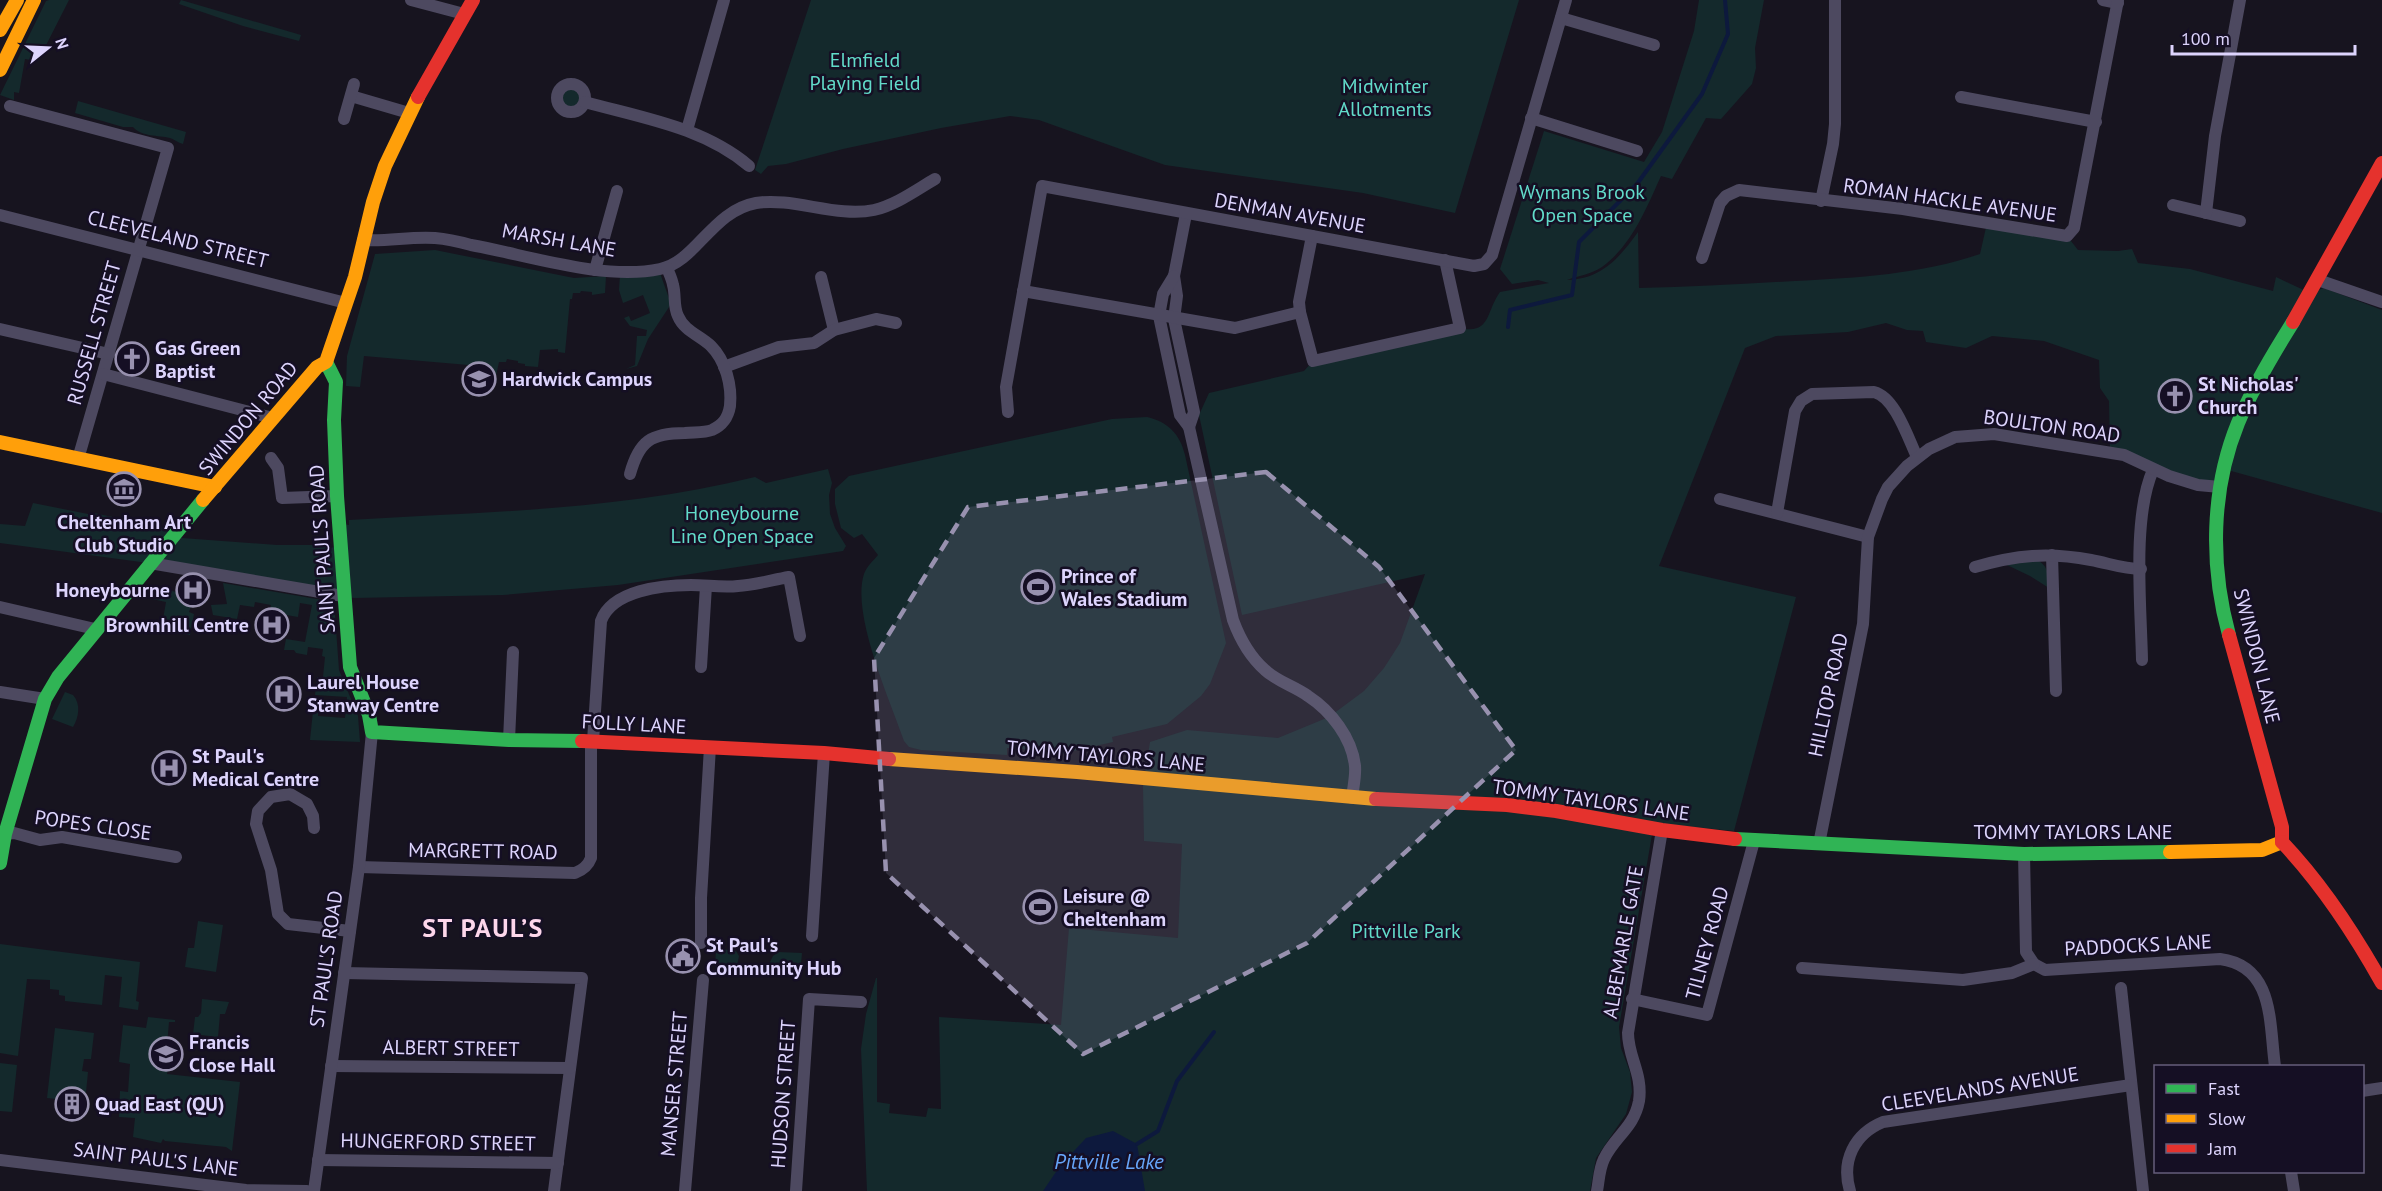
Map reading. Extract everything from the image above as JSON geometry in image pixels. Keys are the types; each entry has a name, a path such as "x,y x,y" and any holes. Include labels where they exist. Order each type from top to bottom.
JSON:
{"main road":[{"path":"0,30 17,0"},
{"path":"0,70 34,0"},
{"name":"SWINDON ROAD","path":"1,857 2,836 45,699 58,677 95,629 273,418 317,367 326,362 355,278 378,184 409,113 473,0"},
{"name":"SWINDON LANE","path":"2282,842 2283,827 2240,677 2221,600 2217,542 2220,487 2232,437 2241,415 2382,162"},
{"name":"SAINT PAUL'S ROAD","path":"326,362 336,382 334,420 337,496 350,667 369,715 372,732"},
{"path":"0,442 215,487"},
{"name":"FOLLY LANE","path":"372,732 824,753 894,760"},
{"name":"TOMMY TAYLORS LANE","path":"894,760 1077,772 1352,798 1508,805 1662,830 1754,841 2024,854 2262,850 2282,842"},
{"path":"2282,842 2306,867 2367,956 2382,983"}],"street":[{"path":"411,0 464,14"},
{"path":"687,130 724,0"},
{"name":"DENMAN AVENUE","path":"1008,412 1006,387 1042,186 1474,266 1484,264 1490,259 1566,0"},
{"path":"1821,201 1835,124 1835,0"},
{"path":"2103,0 2118,2"},
{"path":"2206,213 2215,136 2240,0"},
{"name":"ROMAN HACKLE AVENUE","path":"1702,258 1723,199 1732,192 1746,190 1821,201 1903,209 2067,236 2074,228 2118,2"},
{"path":"1561,18 1654,45"},
{"path":"344,119 353,90 409,113"},
{"path":"1961,96 2096,122"},
{"path":"585,102 687,130 731,150 749,166"},
{"name":"RUSSELL STREET","path":"10,106 168,148 78,459"},
{"path":"1531,118 1637,151"},
{"path":"630,474 635,455 640,448 657,435 709,431 724,422 728,416 730,396 724,367 711,346 686,328 678,318 674,286 667,267 676,263 720,220 744,206 772,203 858,211 874,210 935,179"},
{"path":"595,270 617,191"},
{"path":"2173,205 2240,221"},
{"path":"1186,214 1174,276 1177,297 1174,319 1194,412 1189,427"},
{"name":"CLEEVELAND STREET","path":"0,215 346,303"},
{"path":"1312,236 1299,302 1313,361 1460,328 1445,260"},
{"name":"MARSH LANE","path":"363,240 435,238 595,270 625,271 667,267"},
{"path":"1174,276 1163,294 1159,316 1180,415 1189,427 1237,631 1248,652 1265,670 1318,704 1337,724 1355,763 1352,798"},
{"path":"821,277 834,330"},
{"path":"2315,285 2382,302"},
{"path":"1023,291 1235,328 1300,312"},
{"path":"724,367 779,347 814,343 834,330 876,319 896,323"},
{"path":"0,330 109,354"},
{"path":"103,374 273,418"},
{"path":"1777,513 1795,411 1801,401 1812,394 1874,392 1882,395 1890,402 1917,457"},
{"name":"BOULTON ROAD","path":"1866,553 1876,511 1888,487 1917,457 1954,437 1994,434 2124,455 2153,470 2198,484 2220,487"},
{"path":"271,458 278,468 282,498 337,496"},
{"path":"2142,660 2142,501 2153,470"},
{"path":"1720,500 1868,537"},
{"name":"HILLTOP ROAD","path":"1819,844 1863,624 1867,586 1866,553"},
{"path":"1975,567 2019,556 2052,555 2095,561 2124,569 2141,570"},
{"path":"2052,555 2056,691"},
{"path":"150,563 343,596"},
{"path":"592,741 600,627 606,611 620,600 655,589 683,585 740,586 789,577 800,636"},
{"path":"701,667 706,586"},
{"path":"0,607 95,629"},
{"path":"509,740 513,652"},
{"path":"0,692 45,699"},
{"name":"ST PAUL'S ROAD","path":"314,1191 359,867 372,732"},
{"name":"MARGRETT ROAD","path":"359,867 575,873 581,871 591,858 592,741"},
{"path":"701,943 701,898 710,747"},
{"path":"812,936 824,753"},
{"path":"314,828 313,816 307,804 290,794 271,797 258,811 256,824 271,870 278,914 288,924 350,931"},
{"name":"ALBEMARLE GATE","path":"1597,1191 1603,1161 1632,1122 1639,1099 1639,1075 1628,1041 1632,999 1662,830"},
{"name":"POPES CLOSE","path":"2,836 14,833 40,840 62,837 176,857"},
{"name":"TILNEY ROAD","path":"1632,999 1707,1016 1754,841"},
{"path":"2024,854 2026,952 2034,964"},
{"name":"PADDOCKS LANE","path":"1802,968 1963,980 2013,973 2034,964 2045,969 2220,959 2237,963 2252,972 2265,994 2275,1065"},
{"path":"344,973 582,978 554,1191"},
{"name":"MANSER STREET","path":"685,1191 703,980"},
{"path":"2121,988 2144,1191"},
{"name":"HUDSON STREET","path":"796,1191 809,999 861,1002"},
{"name":"ALBERT STREET","path":"331,1066 570,1068"},
{"name":"CLEEVELANDS AVENUE","path":"1850,1191 1846,1167 1851,1151 1860,1136 1883,1122 2131,1085"},
{"path":"2364,1091 2382,1088"},
{"name":"HUNGERFORD STREET","path":"318,1160 558,1164"},
{"name":"SAINT PAUL'S LANE","path":"0,1161 246,1190 307,1191"},
{"path":"2291,1173 2294,1191"}],"highlighted area":[{"path":"1266,472 1379,567 1516,750 1307,943 1083,1054 886,873 874,658 968,507"}],"green space":[{"path":"69,0 38,61 25,59 19,93 14,92 14,100 0,95 46,1"},
{"path":"181,0 301,35 299,41 243,26 179,4"},
{"name":"Midwinter Allotments","path":"811,0 1519,0 1455,213 1363,193 1165,165 1039,120 1010,116 941,128 786,164 768,166 761,174 755,170"},
{"name":"Pittville Park","path":"1699,0 1764,0 1755,48 1756,68 1752,84 1721,119 1706,118 1672,179 1661,176 1637,226 1613,258 1598,269 1567,280 1590,276 1609,265 1638,232 1639,288 1658,288 1841,278 1912,271 1980,254 1987,223 2067,236 2078,250 2132,249 2138,263 2190,269 2273,291 2276,277 2310,293 2324,288 2382,310 2382,513 2224,469 2220,487 2110,453 2109,401 2100,388 2099,360 2044,341 1992,336 1966,348 1926,342 1923,331 1907,330 1886,323 1848,332 1776,336 1745,348 1659,566 1796,597 1734,831 1654,823 1619,1027 1621,1048 1630,1072 1632,1092 1626,1114 1596,1158 1590,1191 867,1191 861,1049 866,1014 876,978 877,1102 890,1104 889,1113 926,1117 928,1108 941,1109 939,1017 1061,1025 1069,928 1178,938 1182,844 1144,841 1143,786 1150,742 1187,730 1278,738 1329,717 1364,691 1384,668 1400,643 1425,574 1242,615 1199,415 1209,393 1304,371 1313,361 1460,328 1477,328 1483,325 1500,292 1549,283 1538,280 1512,284 1500,269 1544,131 1644,162 1662,132 1694,31"},
{"path":"571,86 580,89 583,98 580,107 571,110 562,107 559,98 562,89"},
{"path":"78,101 186,132 183,144 170,138 145,134 133,127 123,127 75,113"},
{"path":"435,250 574,278 606,276 605,293 592,295 592,292 581,291 573,293 570,299 565,353 558,352 558,349 540,350 538,367 525,366 518,361 507,359 506,362 499,362 496,376 483,375 480,366 364,356 360,387 346,386 347,356 375,254"},
{"path":"660,273 671,304 648,339 637,366 626,369 635,365 637,336 646,336 647,330 630,326 624,318 629,316 631,321 650,313 643,295 623,303 619,290 620,275"},
{"name":"Prince of Wales Stadium","path":"1147,417 1161,422 1172,430 1180,441 1185,455 1226,643 1210,684 1201,696 1167,724 1112,737 1113,742 1060,754 1058,750 1007,748 1007,755 921,750 909,747 904,741 882,681 867,634 863,611 861,591 864,574 878,555 862,534 854,538 841,528 835,504 835,489 849,476 1112,419"},
{"name":"Honeybourne Line Open Space","path":"828,469 832,483 829,495 830,514 846,546 843,551 618,585 503,595 354,598 163,565 0,543 0,524 25,526 33,503 164,528 182,538 277,545 325,545 326,548 339,547 338,523 349,525 349,520 502,512 604,503 655,497 755,477 766,483"},
{"path":"2036,560 2046,568 2049,588 2007,565"},
{"path":"223,583 334,602 339,670 358,716 360,742 310,740 313,711 318,711 318,716 345,718 347,697 315,695 317,677 323,677 325,657 322,656 323,649 308,647 307,655 296,653 294,650 284,650 286,639 305,642 312,605 300,603 298,617 269,612 271,605 255,602 254,607 240,605 237,619 213,615 211,605 227,604"},
{"path":"155,588 177,592 179,597 192,603 189,612 194,614 190,635 161,631 166,602 152,599"},
{"path":"65,692 73,695 78,706 78,715 73,727 52,719"},
{"path":"198,921 223,925 216,972 185,967 188,948 194,948"},
{"path":"0,944 140,962 136,1001 139,1002 138,1010 119,1007 122,977 105,975 102,1005 65,1001 65,996 59,995 59,990 50,989 50,980 27,979 18,1056 0,1053"},
{"path":"716,948 736,951 739,956 737,966 732,970 715,969"},
{"path":"778,952 802,953 800,975 774,971 770,962"},
{"path":"202,999 229,1002 225,1014 220,1014 218,1037 193,1034 195,1017 201,1013"},
{"path":"148,1017 175,1020 175,1022 169,1022 165,1068 168,1069 167,1074 240,1082 232,1151 226,1147 163,1139 161,1143 133,1137 135,1118 119,1117 120,1091 128,1092 130,1064 119,1062 123,1025 146,1028"},
{"path":"55,1028 94,1033 91,1059 84,1059 82,1071 88,1072 85,1102 47,1098"},
{"path":"0,1063 17,1065 12,1112 0,1111"}],"water":[{"name":"Pittville Lake","path":"1113,1131 1137,1144 1145,1191 1043,1191 1060,1166 1086,1138"}],"waterway":[{"path":"1508,327 1510,310 1572,295 1579,242 1637,184 1702,94 1728,34 1725,0"},
{"path":"1137,1144 1158,1131 1177,1081 1214,1032"}],"traffic: fast":[{"path":"2229,635 2216,555 2218,501 2223,474 2238,423 2264,371 2293,322"},
{"path":"326,362 336,382 334,420 337,496 350,667 369,715 372,732 509,740 582,741"},
{"path":"0,863 5,834 45,699 58,677 203,500"},
{"path":"1735,839 2024,854 2170,852"}],"traffic: slow":[{"path":"0,30 17,0"},
{"path":"0,70 34,0"},
{"path":"203,500 317,367 326,362 355,277 373,202 385,166 418,97"},
{"path":"0,442 215,487"},
{"path":"889,759 1077,772 1376,799"},
{"path":"2170,852 2262,850 2282,842"}],"traffic: jam":[{"path":"418,97 473,0"},
{"path":"2293,322 2382,163"},
{"path":"2229,635 2282,827 2282,842"},
{"path":"582,741 824,753 889,759"},
{"path":"1376,799 1507,805 1556,811 1662,830 1735,839"},
{"path":"2282,842 2336,909 2382,983"}],"place":[{"name":"Gas Green Baptist","path":"132,359"},
{"name":"Hardwick Campus","path":"479,379"},
{"name":"St Nicholas' Church","path":"2175,396"},
{"name":"Cheltenham Art Club Studio","path":"124,489"},
{"name":"Prince of Wales Stadium","path":"1038,587"},
{"name":"Honeybourne","path":"193,590"},
{"name":"Brownhill Centre","path":"272,625"},
{"name":"Laurel House Stanway Centre","path":"284,694"},
{"name":"St Paul's Medical Centre","path":"169,768"},
{"name":"Leisure @ Cheltenham","path":"1040,907"},
{"name":"St Paul's Community Hub","path":"683,956"},
{"name":"Francis Close Hall","path":"166,1054"},
{"name":"Quad East (QU)","path":"72,1104"}],"district":[{"name":"ST PAUL’S","path":"483,928"}],"park label":[{"name":"Elmfield Playing Field","path":"865,72"},
{"name":"Wymans Brook Open Space","path":"1582,204"}]}
